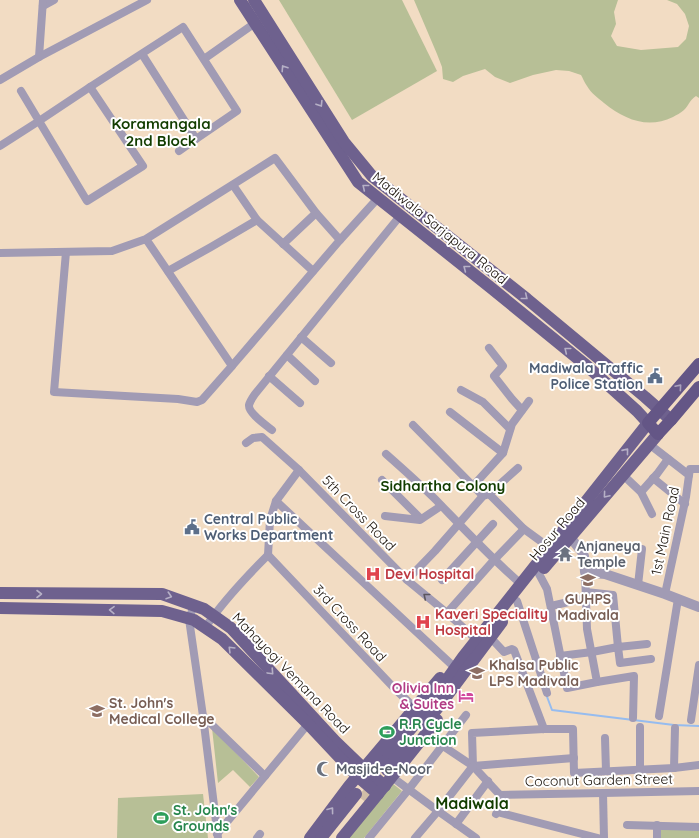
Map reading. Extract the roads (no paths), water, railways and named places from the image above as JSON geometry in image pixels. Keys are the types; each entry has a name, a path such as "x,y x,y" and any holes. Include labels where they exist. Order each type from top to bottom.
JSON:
{"highway":[{"name":"Hosur Road","path":"648,423 699,364"},
{"name":"Hosur Road","path":"658,434 699,387"},
{"path":"648,423 658,434"}],"main road":[{"name":"Madiwala Sarjapura Road","path":"240,0 255,23 298,78 344,142 372,176 527,299 671,420"},
{"name":"Madiwala Sarjapura Road","path":"254,0 358,182 587,366 637,411 648,423"},
{"name":"Hosur Road","path":"384,778 419,719 463,657 648,423"},
{"name":"Hosur Road","path":"384,778 517,601 658,434"},
{"name":"Mahayogi Vemana Road","path":"0,594 162,594 204,609 231,628 335,741 360,773"},
{"name":"Mahayogi Vemana Road","path":"0,608 162,611 194,620 222,639 360,773 384,778"},
{"path":"310,838 360,773 451,664 463,657"},
{"path":"342,838 384,778 425,734 442,713 446,697"},
{"path":"321,838 359,797 332,838"}],"street":[{"path":"39,57 43,3 54,0"},
{"path":"0,80 39,57 146,0"},
{"path":"204,59 255,23"},
{"path":"0,146 183,27 237,111 179,151"},
{"path":"142,54 196,139"},
{"path":"20,91 87,201 143,166 90,87"},
{"path":"0,253 112,251 146,239 275,158 316,213 340,240"},
{"path":"233,185 257,220 313,271"},
{"path":"66,252 54,392 178,399 197,402 202,400 378,198"},
{"path":"283,244 316,213"},
{"path":"272,430 251,412 249,404 269,376 400,216"},
{"path":"168,271 257,220"},
{"path":"146,239 232,366"},
{"path":"302,337 332,363"},
{"path":"489,348 503,366 494,376 522,410"},
{"path":"286,355 315,381"},
{"path":"269,376 300,403"},
{"path":"461,390 483,402 510,429"},
{"path":"473,486 503,453 512,424 529,401"},
{"path":"450,412 503,453"},
{"path":"413,426 473,486 486,495 524,529 550,548"},
{"name":"5th Cross Road","path":"246,443 253,438 262,437 299,470 407,580 477,640"},
{"name":"1st Main Road","path":"649,444 689,475 665,594"},
{"path":"386,454 412,477 476,543 522,584"},
{"path":"641,492 668,459"},
{"path":"407,580 486,495 518,468"},
{"path":"689,475 690,469 699,469"},
{"path":"205,628 213,615 268,555 270,520 276,501 299,470"},
{"path":"623,475 641,492 652,514"},
{"path":"653,478 684,504"},
{"path":"382,480 421,519"},
{"path":"276,501 451,664"},
{"path":"385,516 420,520 441,506"},
{"path":"442,580 493,524"},
{"path":"447,613 524,529"},
{"path":"570,537 584,556 587,629 598,682"},
{"path":"638,585 642,549"},
{"name":"3rd Cross Road","path":"268,555 395,689 415,708"},
{"path":"585,572 605,574 699,607"},
{"path":"539,574 547,589 567,688 634,676 633,718"},
{"path":"551,606 586,595 613,595 620,663 651,659"},
{"path":"659,716 678,599"},
{"path":"517,601 547,694"},
{"path":"194,605 189,619 203,716 217,836"},
{"path":"490,637 504,652 512,649 514,650 544,729"},
{"path":"560,656 647,644"},
{"path":"691,720 699,665"},
{"path":"370,838 466,715"},
{"path":"203,716 264,776"},
{"path":"217,836 264,776 308,724"},
{"path":"640,727 640,769"},
{"path":"674,768 675,728"},
{"path":"419,837 472,766 472,733 573,729 574,773 674,768 699,765"},
{"path":"425,734 472,766 488,781 500,795 497,813 598,838"},
{"path":"605,738 606,771"},
{"path":"472,766 574,758"},
{"path":"384,778 409,789 476,838"},
{"path":"456,824 488,781"},
{"name":"Coconut Garden Street","path":"500,795 699,791"},
{"path":"603,793 604,838"},
{"path":"627,825 699,827"},
{"path":"657,826 657,838"}],"waterway":[{"path":"546,694 552,710 674,725 699,726"}],"tunnel":[{"path":"363,800 387,770"}],"place":[{"name":"Madiwala Traffic Police Station","path":"655,376"},
{"name":"Central Public Works Department","path":"192,527"},
{"name":"Anjaneya Temple","path":"565,554"},
{"name":"Devi Hospital","path":"373,574"},
{"name":"GUHPS Madivala","path":"588,580"},
{"name":"Kaveri Speciality Hospital","path":"423,622"},
{"name":"Khalsa Public LPS Madivala","path":"477,673"},
{"name":"Olivia Inn & Suites","path":"466,696"},
{"name":"St. John's Medical College","path":"97,711"},
{"name":"R.R Cycle Junction","path":"387,732"},
{"name":"Masjid-e-Noor","path":"324,769"},
{"name":"St. John's Grounds","path":"161,818"}],"district":[{"name":"Koramangala 2nd Block","path":"161,132"},
{"name":"Sidhartha Colony","path":"443,486"},
{"name":"Madiwala","path":"472,803"}]}
